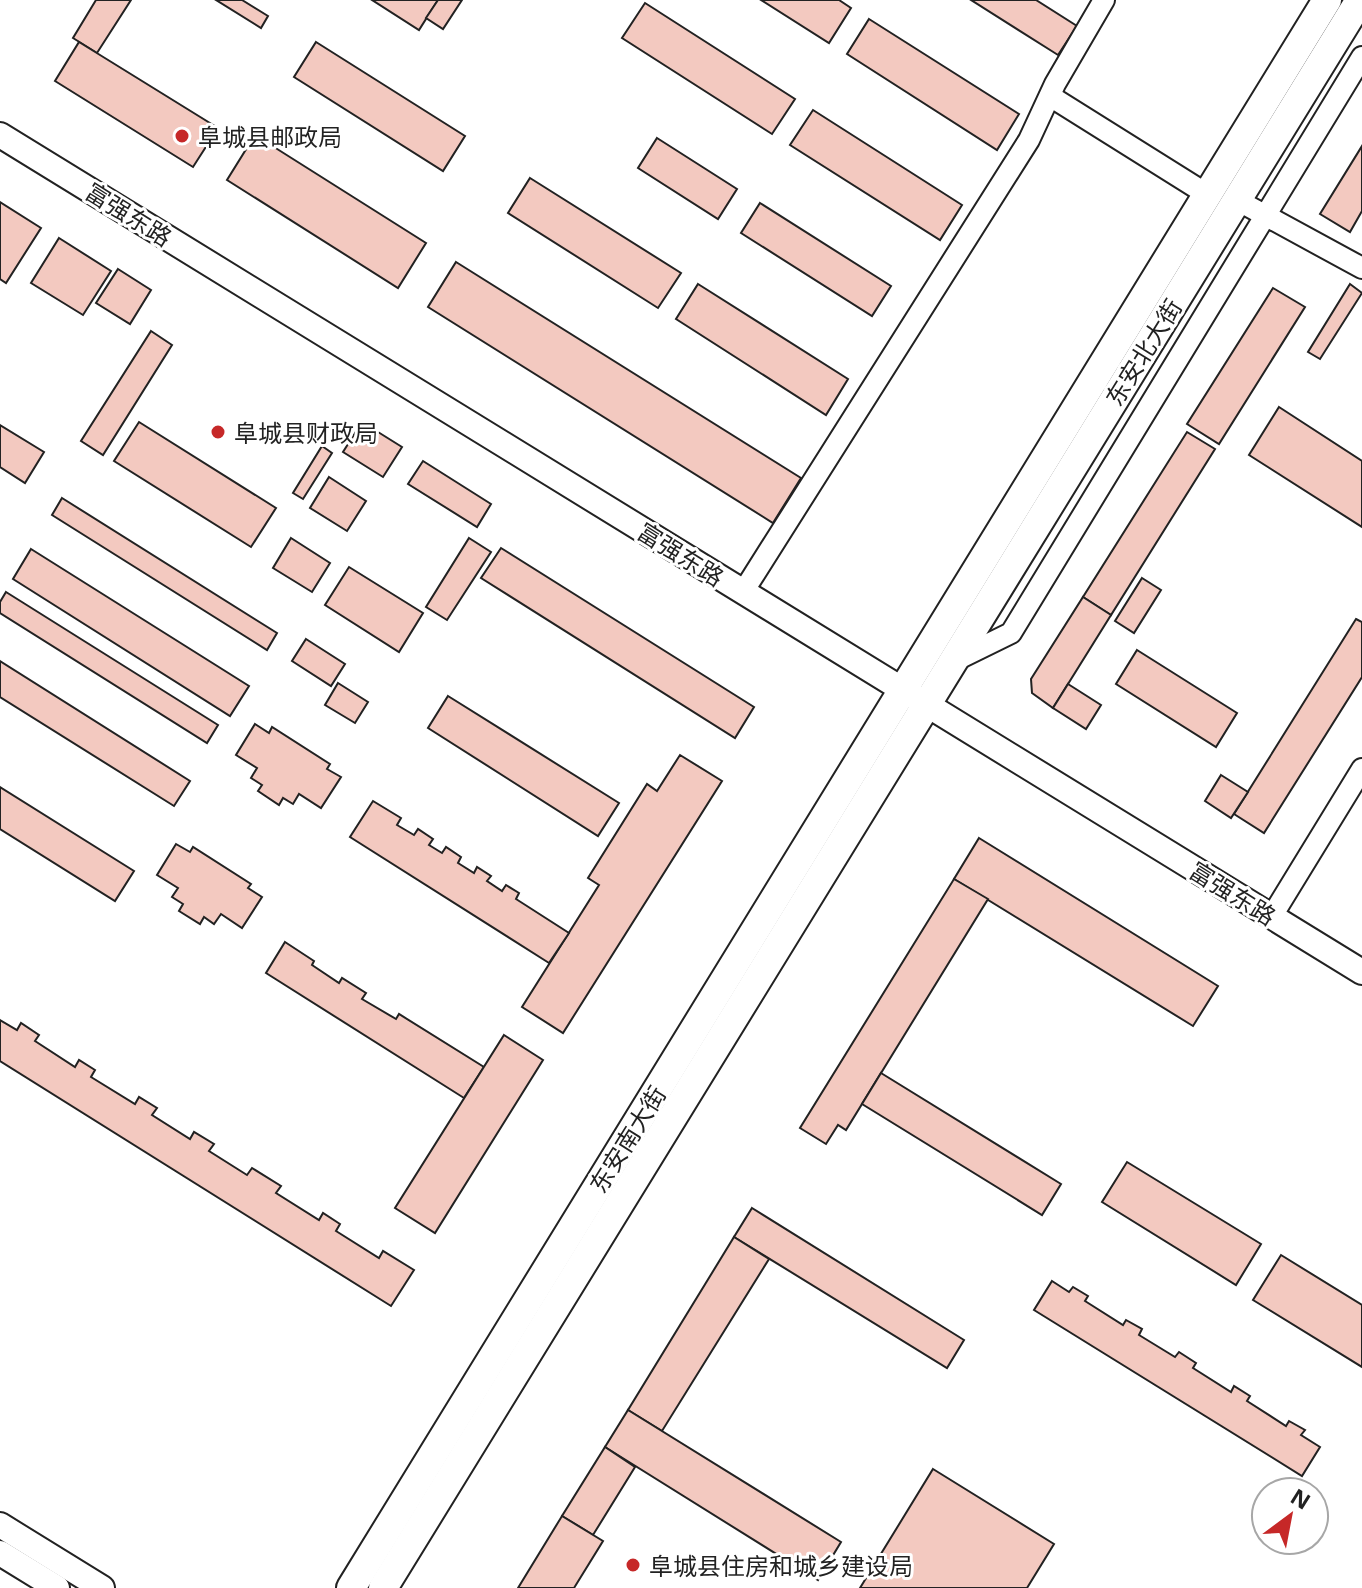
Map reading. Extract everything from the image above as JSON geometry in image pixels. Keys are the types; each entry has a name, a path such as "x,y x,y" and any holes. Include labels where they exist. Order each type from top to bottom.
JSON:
{"main road":[{"name":"东安北大街","path":"915,697 1208,195 1327,0"},
{"name":"东安北大街","path":"915,697 954,661 1360,0"},
{"name":"东安南大街","path":"351,1588 915,697"},
{"name":"东安南大街","path":"383,1588 915,697"}],"street":[{"path":"743,592 1029,140 1104,0"},
{"path":"954,661 1011,633 1362,57"},
{"path":"1050,96 1208,195"},
{"name":"富强东路","path":"0,135 1362,972"},
{"path":"1237,200 1362,268"},
{"path":"1272,916 1362,769"},
{"path":"0,1525 102,1588"},
{"path":"0,1553 57,1588"}],"building":[{"path":"96,0 131,0 97,53 73,38"},
{"path":"216,0 242,0 268,16 261,28"},
{"path":"372,0 438,0 419,30"},
{"path":"438,0 462,0 443,29 426,18"},
{"path":"761,0 839,0 851,8 829,43"},
{"path":"971,0 1036,0 1077,26 1058,55"},
{"path":"645,3 795,99 772,134 622,38"},
{"path":"869,19 1019,114 997,150 847,54"},
{"path":"79,42 218,128 193,167 55,81"},
{"path":"316,42 465,136 443,171 294,77"},
{"path":"813,110 962,205 940,240 790,145"},
{"path":"255,135 426,243 398,288 227,180"},
{"path":"657,138 737,189 718,219 638,168"},
{"path":"1362,146 1362,211 1350,232 1320,214"},
{"path":"530,178 681,273 658,308 508,213"},
{"path":"0,202 41,228 6,283 0,279"},
{"path":"760,203 891,286 872,316 741,233"},
{"path":"59,238 111,271 83,315 31,283"},
{"path":"456,262 801,478 773,523 428,307"},
{"path":"118,269 151,290 130,324 96,303"},
{"path":"698,284 848,379 826,415 676,319"},
{"path":"1350,284 1362,293 1320,359 1308,352"},
{"path":"1273,288 1305,307 1219,444 1187,424"},
{"path":"151,331 172,345 103,455 81,441"},
{"path":"1279,407 1362,461 1362,527 1249,455"},
{"path":"139,422 276,508 251,547 114,461"},
{"path":"362,422 402,447 383,477 343,452"},
{"path":"0,425 44,452 25,483 0,467"},
{"path":"1187,432 1215,449 1111,615 1083,597"},
{"path":"322,446 332,453 303,499 293,493"},
{"path":"423,461 491,504 477,527 408,484"},
{"path":"329,477 366,501 347,531 310,508"},
{"path":"62,498 277,633 267,650 52,515"},
{"path":"291,538 330,563 312,592 273,568"},
{"path":"469,538 491,552 447,620 426,607"},
{"path":"501,548 754,707 735,738 481,578"},
{"path":"31,549 249,686 230,716 13,579"},
{"path":"349,567 423,613 399,652 325,605"},
{"path":"1142,578 1161,590 1134,633 1115,621"},
{"path":"6,592 218,725 207,743 0,613 0,602"},
{"path":"1083,597 1111,615 1053,708 1032,693 1031,679"},
{"path":"1356,619 1362,622 1362,677 1264,833 1234,814"},
{"path":"306,639 345,664 331,686 292,661"},
{"path":"1137,650 1237,713 1216,747 1116,684"},
{"path":"0,661 190,781 174,806 0,697"},
{"path":"338,683 368,702 355,723 325,705"},
{"path":"1068,684 1101,705 1086,729 1053,708"},
{"path":"448,696 619,803 598,836 428,728"},
{"path":"255,724 269,733 272,727 330,764 327,769 341,777 321,808 299,794 293,804 283,798 279,805 258,791 262,785 251,778 257,768 236,755"},
{"path":"680,755 722,781 563,1033 522,1007 599,885 588,878 647,784 657,791"},
{"path":"1221,775 1248,792 1231,818 1205,801"},
{"path":"0,787 134,871 115,901 0,829"},
{"path":"373,801 401,818 397,825 414,835 418,829 433,839 429,845 442,853 446,847 461,857 458,863 474,873 477,867 491,876 487,881 502,891 506,885 519,893 516,899 569,933 549,963 350,837"},
{"path":"979,838 1218,986 1193,1026 954,879"},
{"path":"176,844 190,852 193,847 251,884 248,888 262,897 242,928 221,914 214,924 204,917 200,924 179,911 183,904 172,897 178,888 157,875"},
{"path":"954,879 988,899 846,1130 838,1125 826,1144 800,1128"},
{"path":"285,942 314,961 312,965 339,983 342,978 366,993 362,999 396,1019 399,1014 484,1067 464,1098 266,973"},
{"path":"0,1020 17,1030 21,1023 39,1035 35,1041 75,1067 79,1060 95,1070 91,1077 135,1104 139,1097 157,1108 152,1115 190,1139 194,1132 214,1144 209,1151 247,1175 252,1168 281,1186 276,1193 319,1220 323,1213 340,1224 336,1231 379,1258 383,1251 414,1270 391,1306 0,1061"},
{"path":"504,1035 543,1060 435,1233 395,1208"},
{"path":"881,1073 1061,1184 1042,1215 862,1104"},
{"path":"1127,1162 1261,1244 1236,1285 1102,1202"},
{"path":"752,1208 964,1340 947,1368 734,1237"},
{"path":"734,1237 769,1259 662,1431 628,1410"},
{"path":"1281,1255 1362,1305 1362,1367 1253,1300"},
{"path":"1052,1281 1069,1292 1073,1287 1088,1296 1085,1301 1123,1325 1126,1320 1142,1329 1139,1335 1175,1357 1179,1352 1196,1363 1193,1368 1231,1392 1234,1386 1250,1396 1247,1401 1286,1426 1289,1421 1305,1430 1301,1435 1320,1447 1302,1476 1034,1310"},
{"path":"628,1410 841,1542 818,1580 605,1447"},
{"path":"605,1447 635,1467 593,1535 562,1516"},
{"path":"933,1469 1054,1544 1027,1588 860,1588"},
{"path":"562,1516 603,1541 574,1588 518,1588"}],"place":[{"name":"阜城县邮政局","path":"182,136"},
{"name":"阜城县财政局","path":"218,432"},
{"name":"阜城县住房和城乡建设局","path":"633,1565"}]}
